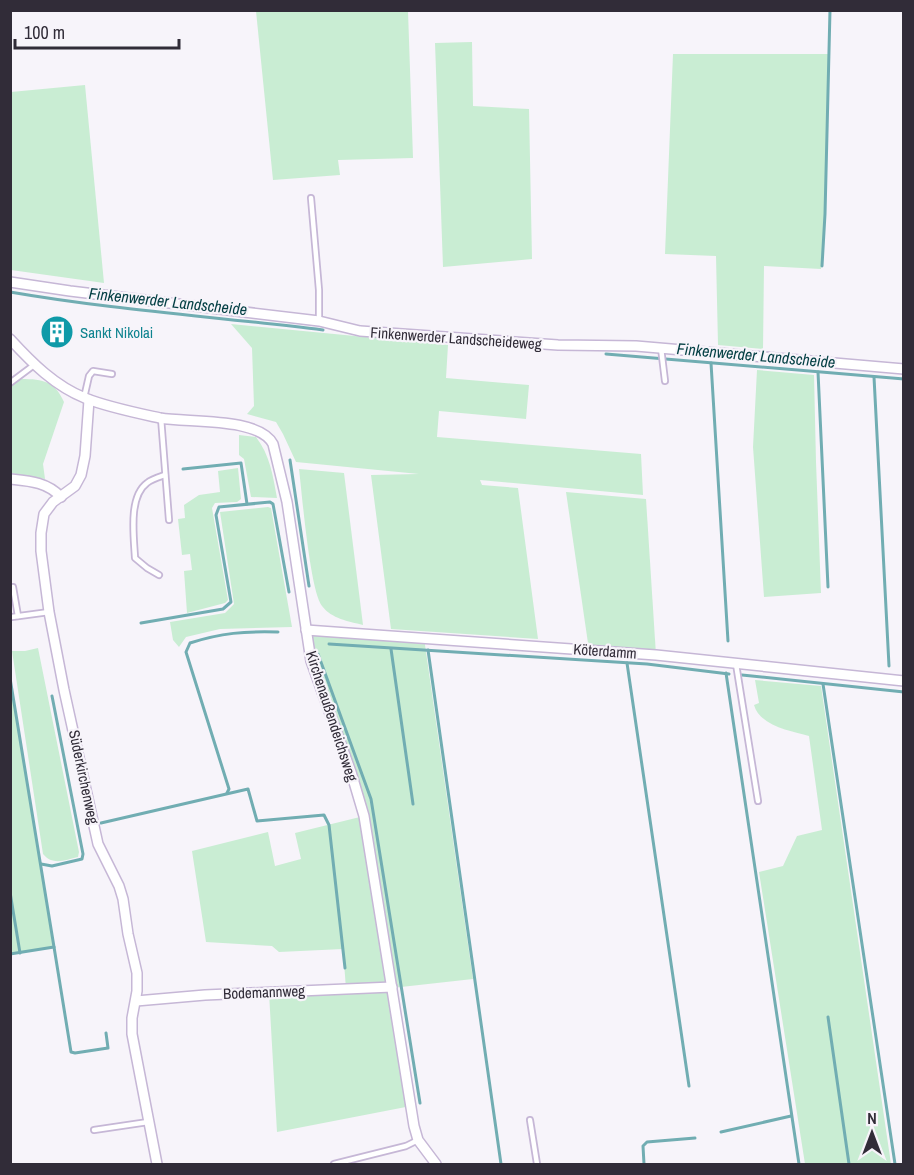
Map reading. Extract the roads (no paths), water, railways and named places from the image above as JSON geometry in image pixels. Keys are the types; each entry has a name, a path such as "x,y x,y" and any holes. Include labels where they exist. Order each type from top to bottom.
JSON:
{"street":[{"name":"Finkenwerder Landscheideweg","path":"10,282 319,321 360,331 903,369"},
{"name":"Kirchenaußendeichsweg","path":"10,339 34,365 63,387 86,399 161,418 245,427 269,438 280,467 287,502 311,661 351,772 364,816 414,1126 418,1140 436,1164"},
{"name":"Süderkirchenweg","path":"86,399 85,456 81,474 75,486 47,509 42,519 40,533 49,612 98,844 123,899 137,973 132,1034 157,1164"},
{"path":"10,479 39,483 50,487 61,496"},
{"name":"Köterdamm","path":"306,630 645,654 903,681"},
{"name":"Bodemannweg","path":"136,1001 181,996 392,987"}],"lane":[{"path":"310,198 319,290 319,321"},
{"path":"661,351 665,381"},
{"path":"10,383 34,365"},
{"path":"86,399 89,376 93,371 112,374"},
{"path":"161,418 169,520"},
{"path":"159,574 135,558 133,519 141,490 147,483 165,474"},
{"path":"13,587 15,616 49,612"},
{"path":"736,664 758,801"},
{"path":"530,1120 537,1164"},
{"path":"94,1130 148,1122"},
{"path":"334,1164 406,1146 418,1140"}],"waterway":[{"path":"822,266 830,10"},
{"name":"Finkenwerder Landscheide","path":"10,292 127,309 323,330"},
{"name":"Finkenwerder Landscheide","path":"606,354 904,379"},
{"path":"711,363 728,641"},
{"path":"818,372 828,587"},
{"path":"874,377 889,666"},
{"path":"290,460 309,586"},
{"path":"183,469 241,463 247,504"},
{"path":"141,623 223,609 231,602 216,515 219,507 270,502 273,504 289,592"},
{"path":"227,793 229,789 186,652 190,643 212,637 244,632 278,632"},
{"path":"329,644 647,664 729,674"},
{"path":"391,649 413,804"},
{"path":"428,650 501,1164"},
{"path":"318,654 371,799 420,1103"},
{"path":"627,663 689,1086"},
{"path":"726,673 799,1164"},
{"path":"742,675 904,692"},
{"path":"10,678 54,947"},
{"path":"823,684 895,1164"},
{"path":"41,864 52,866 82,859 83,854 52,696"},
{"path":"101,823 248,789 257,821 324,815 329,825 345,968"},
{"path":"10,892 20,953"},
{"path":"10,954 54,947 71,1052 108,1048 106,1033"},
{"path":"828,1017 849,1164"},
{"path":"721,1132 791,1116"},
{"path":"644,1164 643,1146 647,1142 695,1138"}],"place":[{"name":"Sankt Nikolai","path":"57,332"}]}
